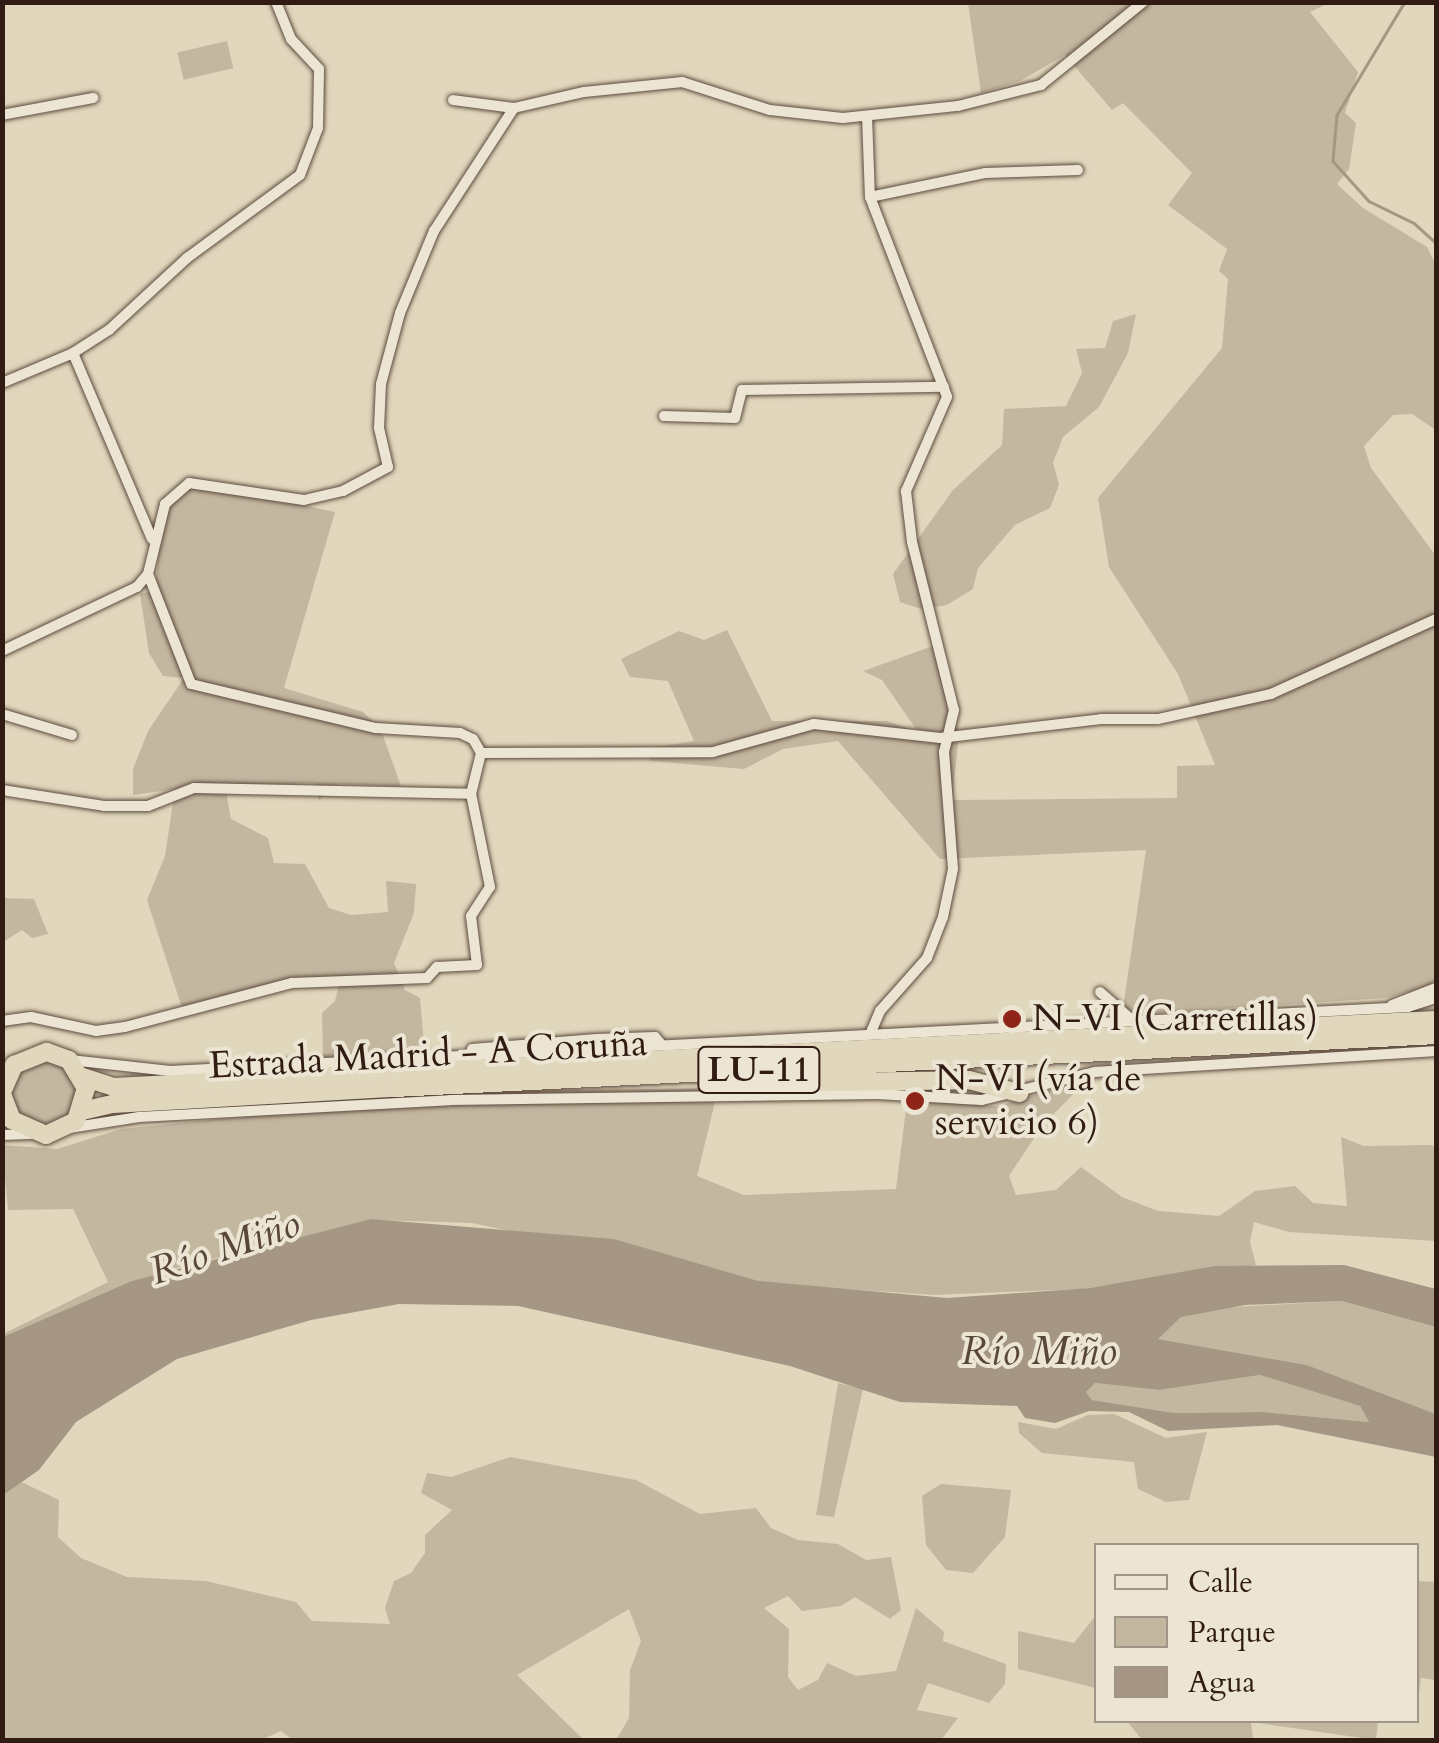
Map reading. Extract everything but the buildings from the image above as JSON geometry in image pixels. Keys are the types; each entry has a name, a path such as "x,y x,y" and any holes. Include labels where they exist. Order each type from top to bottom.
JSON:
{"highway":[{"name":"Estrada Madrid - A Coruña","path":"83,1077 132,1086 1436,1020"},
{"name":"Estrada Madrid - A Coruña","path":"82,1111 113,1104 1436,1036"},
{"path":"35,1053 70,1060 83,1077 82,1111 67,1128 35,1134 6,1124 3,1084 14,1065 35,1053"},
{"path":"548,1081 969,1080 1019,1093"}],"street":[{"path":"2,383 73,353 300,175 318,128 319,69 291,38 276,2"},
{"path":"453,100 514,108 584,92 682,82 770,110 866,116 958,106 1040,86 1144,2"},
{"path":"2,114 94,98"},
{"path":"2,1021 31,1017 96,1031 292,983 427,978 437,967 477,965 471,916 490,887 471,794 480,753 474,739 460,733 376,728 191,684 148,574 152,539 165,504 189,483 304,500 343,491 388,466 380,428 381,384 400,313 434,231 514,108"},
{"path":"866,116 870,197 947,397 906,491 912,542 952,696 945,802 953,869 944,917 927,958 880,1012 870,1034"},
{"path":"870,197 985,173 1078,170"},
{"path":"73,353 152,539"},
{"path":"664,416 735,418 742,390 944,387"},
{"path":"2,651 137,587 148,574"},
{"path":"480,753 713,752 814,724 948,736 1158,719 1272,694 1436,619"},
{"path":"2,714 72,735"},
{"path":"2,790 104,806 148,806 194,788 471,794"},
{"path":"1386,1007 1436,988"},
{"path":"1100,992 1132,1020"},
{"path":"70,1060 170,1071 1386,1007 1436,998"},
{"path":"67,1128 139,1117 450,1100 877,1094 982,1100 1094,1072 1436,1051"}],"green space":[{"path":"968,3 1329,3 1310,12 1358,72 1345,113 1356,123 1349,169 1337,184 1363,208 1427,247 1436,265 1436,430 1412,414 1393,415 1364,446 1371,468 1436,556 1436,981 1422,988 1385,998 1122,1015 1146,850 940,859 838,741 783,749 744,769 650,761 652,748 694,741 668,681 630,677 621,659 679,631 704,640 727,630 772,721 887,721 918,732 882,680 863,671 933,646 959,735 952,800 1177,798 1177,766 1215,765 1178,674 1109,567 1098,498 1222,348 1228,279 1219,271 1227,249 1168,205 1192,173 1123,103 1112,110 1065,55 1020,81 981,93"},
{"path":"227,41 233,68 184,80 177,52"},
{"path":"1136,314 1128,353 1099,407 1063,437 1053,463 1059,485 1050,508 1015,525 978,568 973,589 947,605 921,609 900,602 893,574 953,490 1002,445 1004,409 1066,406 1082,373 1076,349 1105,348 1113,321"},
{"path":"202,483 335,512 284,688 363,712 381,730 401,786 339,784 319,800 314,783 225,786 231,819 268,838 274,863 305,864 329,908 351,915 388,912 386,881 416,884 414,913 394,963 405,990 420,998 425,1055 323,1060 322,1013 335,1001 341,977 183,1011 147,900 165,856 175,789 133,795 133,769 148,731 184,678 163,676 149,653 140,594 155,590 161,527 176,496"},
{"path":"3,898 34,899 48,934 32,938 22,930 3,942"},
{"path":"45,1061 69,1070 78,1094 69,1118 45,1127 21,1118 12,1094 21,1070"},
{"path":"1087,1080 1042,1126 1009,1176 1016,1195 1056,1190 1081,1167 1122,1197 1158,1211 1219,1216 1255,1191 1295,1186 1313,1203 1347,1206 1341,1137 1364,1146 1430,1145 1436,1147 1436,1241 1289,1232 1254,1222 1250,1242 1256,1265 1081,1289 935,1295 755,1283 472,1223 372,1220 172,1269 3,1366 3,1334 108,1282 73,1209 8,1210 2,1145 57,1149 121,1129 287,1112 498,1102 715,1102 697,1176 744,1195 896,1189 907,1101 998,1106"},
{"path":"963,1085 997,1091 491,1095 93,1120 110,1113 505,1091"},
{"path":"1340,1301 1436,1327 1436,1414 1307,1365 1157,1339 1181,1317 1214,1308"},
{"path":"1260,1375 1360,1406 1369,1422 1263,1412 1174,1413 1092,1400 1086,1392 1095,1383 1159,1390"},
{"path":"838,1383 863,1389 834,1517 816,1515"},
{"path":"1114,1414 1166,1438 1207,1432 1189,1500 1166,1502 1138,1489 1134,1462 1042,1453 1019,1433 1018,1422 1056,1429 1088,1415"},
{"path":"510,1457 636,1480 700,1514 756,1508 771,1528 798,1540 838,1544 866,1560 891,1557 901,1610 890,1619 855,1597 841,1606 802,1611 788,1596 764,1608 789,1629 788,1677 798,1690 818,1680 827,1663 856,1676 896,1671 916,1608 944,1632 943,1641 1006,1664 1005,1684 989,1703 928,1683 917,1710 958,1718 941,1740 616,1740 629,1718 630,1670 641,1641 629,1609 517,1675 584,1740 293,1740 281,1731 261,1740 3,1740 2,1485 11,1477 59,1500 58,1537 81,1558 127,1577 206,1581 296,1602 312,1621 390,1624 385,1608 394,1581 411,1573 425,1553 425,1535 452,1510 421,1493 427,1473 451,1477"},
{"path":"941,1484 1011,1490 1005,1537 973,1573 946,1570 926,1545 922,1496"},
{"path":"1419,1581 1436,1582 1436,1680 1421,1678 1419,1692"},
{"path":"1094,1618 1094,1688 1018,1669 1018,1631 1074,1643"},
{"path":"1129,1723 1251,1723 1253,1740 1142,1740"},
{"path":"1258,1723 1378,1723 1376,1740"}],"water":[{"name":"Río Miño","path":"371,1219 614,1239 758,1281 947,1298 1090,1288 1215,1266 1344,1265 1436,1289 1436,1327 1341,1301 1245,1305 1181,1317 1158,1339 1307,1365 1436,1414 1436,1457 1277,1425 1168,1431 1129,1412 1089,1411 1055,1423 1025,1418 1017,1406 900,1402 790,1366 518,1306 399,1304 311,1320 177,1359 76,1422 39,1470 3,1495 3,1337 132,1281","holes":["1260,1375 1360,1406 1369,1422 1263,1412 1174,1413 1092,1400 1086,1392 1095,1383 1159,1390"]}],"waterway":[{"path":"1405,2 1337,115 1333,161 1369,201 1414,223 1436,243"}],"place":[{"name":"N-VI (Carretillas)","path":"1012,1019"},
{"name":"N-VI (vía de servicio 6)","path":"915,1101"}]}
